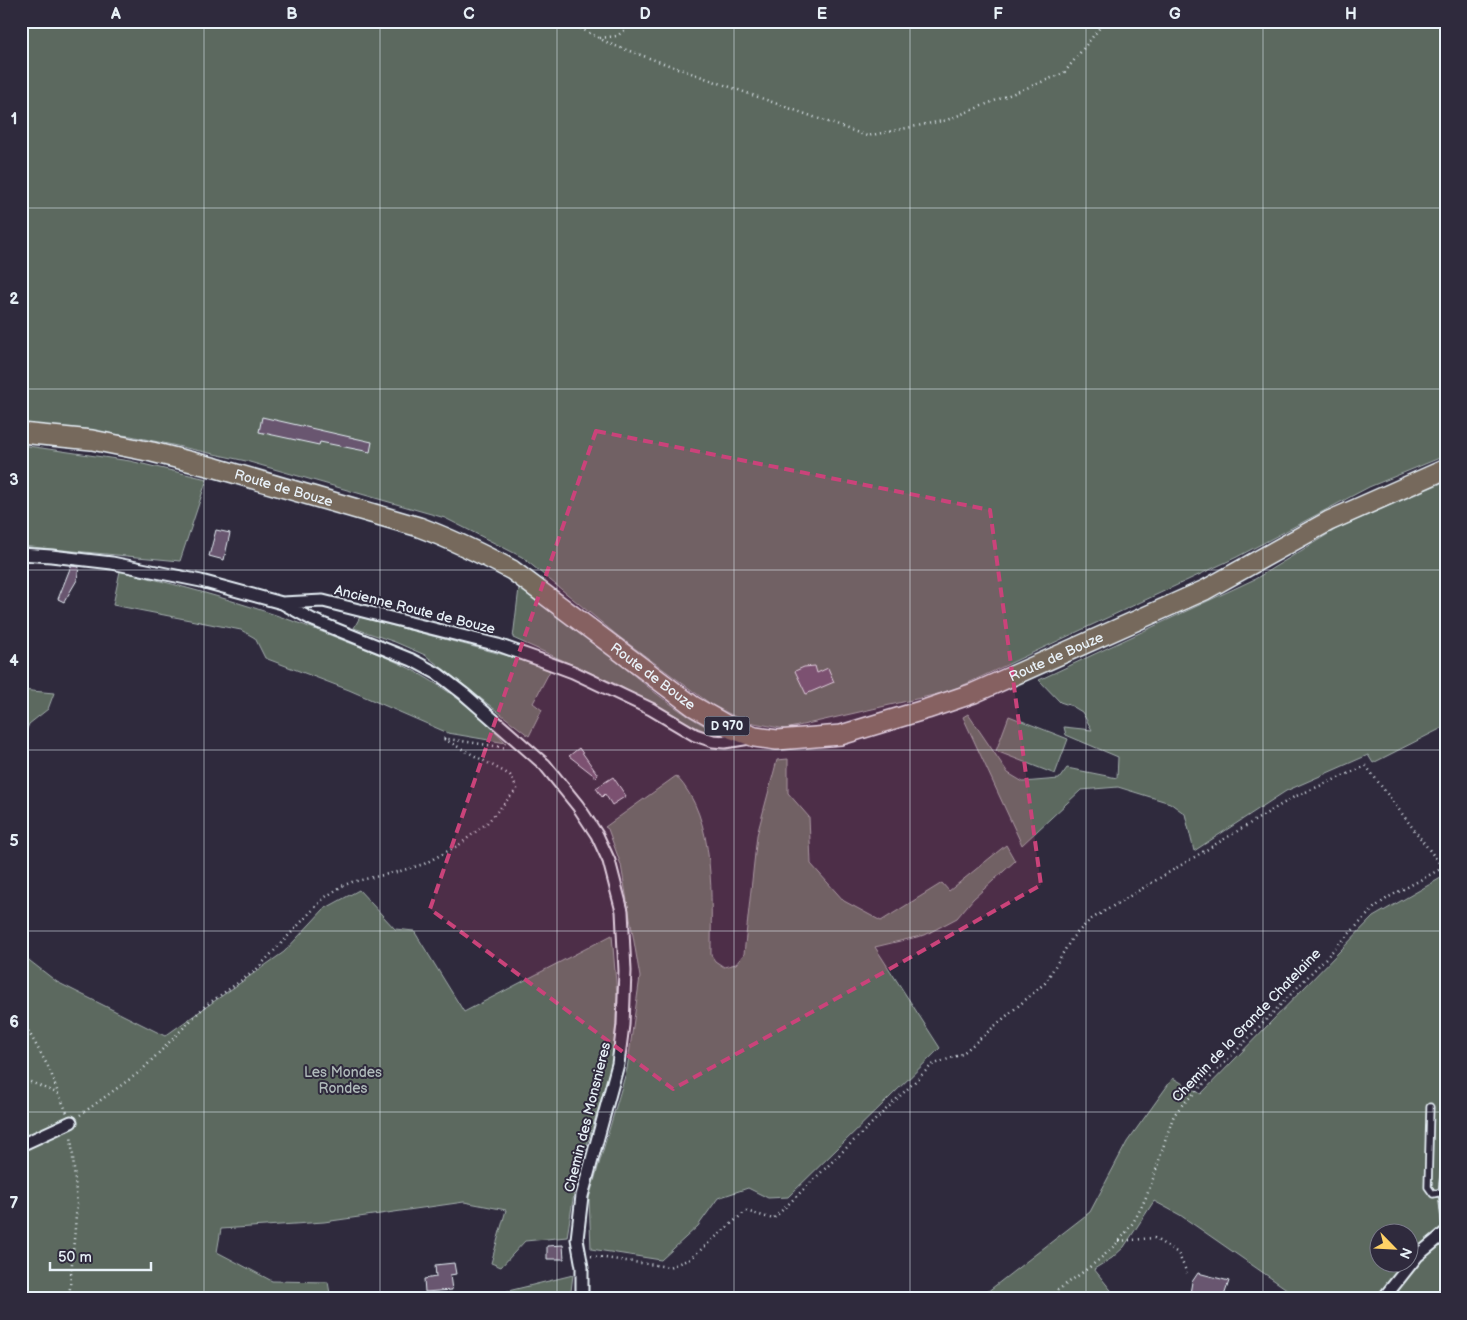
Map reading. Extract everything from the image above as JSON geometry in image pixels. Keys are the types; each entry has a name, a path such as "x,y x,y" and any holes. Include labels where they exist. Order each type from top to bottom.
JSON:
{"main road":[{"name":"Route de Bouze","path":"21,433 92,440 179,459 353,507 444,536 512,570 693,706 733,729 755,737 777,740 841,735 974,693 1205,590 1329,521 1446,470"}],"street":[{"name":"Ancienne Route de Bouze","path":"21,554 121,565 200,581 282,603 323,601 498,645 572,672 651,709 695,735 713,741 725,742 755,737"},
{"name":"Chemin des Monsnieres","path":"282,603 312,620 412,660 438,674 464,694 545,765 578,806 597,835 609,861 622,911 625,971 623,1025 618,1064 582,1196 577,1232 583,1281 582,1299"},
{"path":"21,1145 71,1122"},
{"path":"1383,1299 1417,1256 1446,1231"}],"lane":[{"path":"1430,1107 1428,1187 1433,1194 1442,1192"},
{"path":"1446,1155 1442,1192 1446,1231"}],"path":[{"path":"567,21 610,44 867,136 946,120 1064,74 1105,21"},
{"path":"599,38 617,36 625,30 620,21"},
{"path":"71,1122 141,1071 205,1006 256,970 324,898 352,882 424,864 459,845 487,823 517,789 510,775 442,738 507,748"},
{"path":"580,1254 669,1267 690,1259 746,1211 773,1219 932,1065 962,1054 1045,983 1072,938 1090,920 1294,797 1366,766 1444,867"},
{"name":"Chemin de la Grande Chatelaine","path":"1045,1299 1093,1265 1118,1241 1130,1226 1145,1200 1174,1115 1182,1105 1374,907 1444,867"},
{"path":"21,1018 50,1070 71,1122 70,1138 78,1204 69,1299"},
{"path":"21,1078 59,1094"},
{"path":"1118,1241 1154,1238 1178,1253 1187,1273"}],"highlighted area":[{"path":"596,431 990,510 1041,885 673,1089 430,909"}],"green space":[{"path":"21,21 1446,21 1446,441 1442,443 1446,449 1442,457 1369,487 1237,557 951,691 785,729 744,721 712,705 618,636 522,557 445,518 246,461 131,436 21,424"},
{"path":"21,445 130,461 207,479 180,561 21,546"},
{"path":"1446,481 1446,726 1373,763 1368,755 1286,791 1194,851 1185,814 1170,803 1118,787 1081,790 1022,845 963,717 968,714 1008,773 1023,782 1059,779 1067,768 1117,778 1118,757 1066,735 1064,727 1092,730 1082,712 1060,702 1039,680 1255,579 1338,528"},
{"path":"120,571 174,584 253,607 386,657 425,677 454,696 482,719 506,743 448,733 349,690 265,658 255,638 241,630 113,605"},
{"path":"519,588 564,617 660,696 698,722 719,733 717,736 675,718 618,685 513,638"},
{"path":"360,617 551,669 533,703 542,710 529,736 425,655 354,628"},
{"path":"21,690 54,693 48,709 29,724 21,743"},
{"path":"1009,716 1068,739 1055,774 996,751"},
{"path":"788,759 788,793 809,817 811,864 844,901 881,921 942,883 949,891 1006,845 1015,861 973,899 957,918 925,935 875,947 940,1048 788,1197 768,1198 748,1188 718,1198 698,1226 661,1260 591,1249 589,1198 627,1069 640,977 621,865 608,829 605,827 676,776 689,793 699,814 705,837 711,885 711,955 715,961 724,967 736,964 744,954 757,835 777,760"},
{"path":"1446,875 1446,1299 1301,1299 1180,1215 1154,1201 1124,1247 1112,1258 1094,1269 1118,1299 978,1299 1090,1212 1127,1142 1173,1078 1201,1094 1373,917"},
{"name":"Les Mondes Rondes","path":"359,890 395,929 414,931 464,1012 612,935 617,995 614,1057 576,1181 567,1237 525,1241 501,1267 491,1263 506,1210 464,1202 324,1222 221,1229 217,1252 272,1281 328,1282 331,1299 21,1299 21,954 57,982 165,1036 284,952 324,909"},
{"path":"573,1275 570,1299 476,1299"}],"building":[{"path":"262,417 372,442 370,452 320,442 319,445 259,432"},
{"path":"216,530 230,533 224,560 209,556"},
{"path":"71,566 79,567 77,580 64,602 58,599"},
{"path":"815,666 817,673 828,668 834,682 806,694 795,671 804,667"},
{"path":"579,748 598,775 596,777 569,756"},
{"path":"613,777 626,796 612,805 605,794 602,797 596,788"},
{"path":"563,1245 564,1259 547,1259 547,1246"},
{"path":"454,1263 456,1274 450,1275 452,1290 425,1292 424,1279 436,1277 435,1265"},
{"path":"1198,1273 1229,1281 1223,1299 1189,1299 1192,1282"}]}
